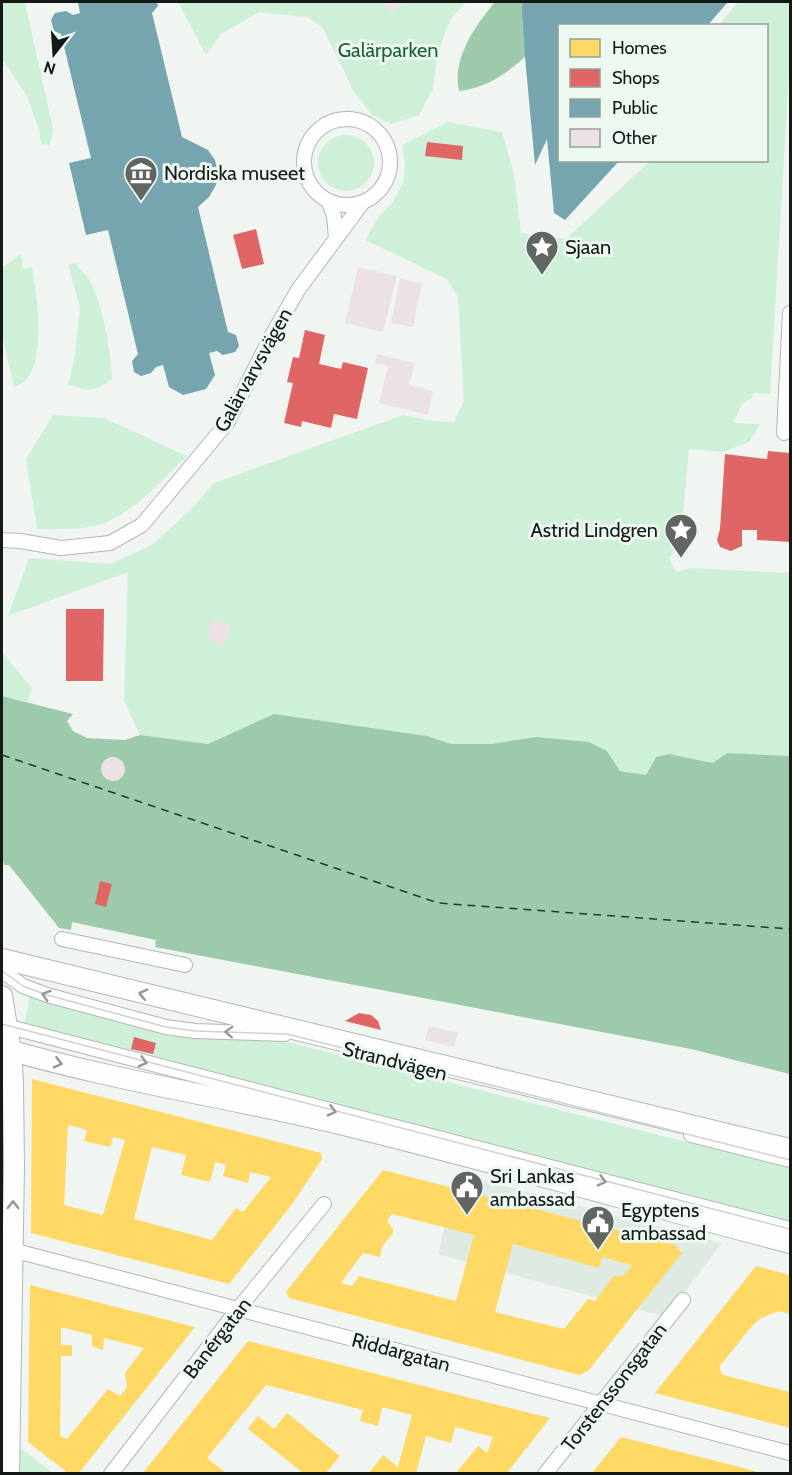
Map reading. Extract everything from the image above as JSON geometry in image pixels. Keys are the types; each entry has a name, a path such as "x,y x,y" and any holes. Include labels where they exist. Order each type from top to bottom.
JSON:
{"street":[{"name":"Galärvarvsvägen","path":"2,540 61,548 110,543 142,525 227,423 298,290 363,202 372,198 388,176 390,162 388,149 382,137 372,127 359,121 345,119 332,122 319,129 309,140 304,153 303,168 308,182 316,193 329,202"},
{"path":"329,202 340,205 363,202"},
{"path":"329,202 334,216 336,237"},
{"path":"784,433 790,313"},
{"path":"62,939 186,964"},
{"name":"Strandvägen","path":"2,959 790,1149"},
{"name":"Strandvägen","path":"2,971 23,986 47,995 166,1027 195,1031 287,1034 790,1160"},
{"path":"2,1000 14,1165 9,1473"},
{"path":"4,1026 790,1229"},
{"path":"6,1049 181,1092 265,1107 356,1128 790,1243"},
{"name":"Banérgatan","path":"111,1473 324,1204"},
{"name":"Riddargatan","path":"12,1250 790,1453"},
{"name":"Torstenssonsgatan","path":"546,1473 683,1300"}],"shaded area":[{"path":"495,2 573,2 537,45 509,70 494,80 459,91 459,67 462,55 473,32"},
{"path":"2,696 73,714 67,721 73,731 87,738 125,740 140,735 208,744 274,714 427,736 451,744 491,744 536,737 589,742 607,751 620,771 646,775 656,757 669,754 713,763 727,753 790,756 790,1074 691,1049 155,947 156,940 72,922 71,930 59,928 9,865 4,865 2,855"},
{"path":"457,1174 722,1243 666,1317 438,1254"}],"green space":[{"path":"25,2 53,129 50,145 41,144 39,130 28,98 2,58 2,3"},
{"name":"Galärparken","path":"178,2 466,2 450,20 437,55 433,89 419,115 391,124 372,115 354,92 323,28 307,17 259,12 221,34 206,55"},
{"path":"738,2 790,2 790,58 770,394 753,393 752,398 742,404 733,423 760,424 749,442 723,452 689,449 680,545 669,558 676,572 691,568 790,573 790,756 727,753 714,763 669,754 656,757 646,775 620,771 607,751 536,737 491,744 451,744 238,732 208,744 140,735 124,701 128,572 8,616 29,558 110,564 152,545 190,510 214,483 403,415 433,421 454,422 464,401 458,297 447,279 365,240 380,215 393,202 404,181 405,164 402,145 448,122 502,132 514,174 521,233 566,239 649,162 768,162 768,24 720,24"},
{"path":"341,135 351,135 366,143 372,152 374,163 372,174 366,183 351,191 341,191 330,186 323,179 318,168 318,158 323,147 330,140"},
{"path":"21,254 23,269 32,267 38,334 33,369 25,381 14,387 2,334 2,268"},
{"path":"75,263 92,285 103,319 110,356 112,379 91,390 68,385 75,355 80,307 68,265"},
{"path":"53,415 104,418 187,456 142,499 111,520 84,528 37,529 26,459"},
{"path":"3,654 32,688 28,702 2,696"},
{"path":"30,996 158,1031 275,1039 790,1168 790,1223 24,1025"},
{"path":"16,1445 53,1473 16,1474"}],"building: Homes":[{"path":"32,1079 321,1153 322,1159 293,1203 229,1284 31,1233","holes":["68,1125 87,1130 84,1141 110,1147 113,1137 125,1140 103,1215 64,1205","152,1147 186,1155 181,1175 210,1182 215,1162 226,1165 223,1176 248,1183 250,1172 271,1177 243,1212 236,1208 212,1240 134,1219"]},
{"path":"383,1170 676,1245 682,1253 588,1371 579,1375 289,1298 286,1292","holes":["392,1214 474,1235 456,1301 359,1276 352,1286 341,1283 363,1253 380,1257 382,1247 393,1233 387,1221","513,1244 599,1268 602,1257 632,1265 624,1275 613,1277 595,1301 588,1299 564,1329 495,1312"]},
{"path":"756,1266 790,1275 790,1314 779,1311 761,1318 719,1367 723,1375 790,1392 790,1428 655,1393"},
{"path":"30,1285 195,1327 79,1473 68,1473 28,1442","holes":["61,1327 92,1335 92,1346 103,1350 104,1338 144,1348 125,1373 127,1387 120,1396 108,1389 67,1439 60,1436 61,1356 72,1356 72,1345 61,1345"]},
{"path":"248,1341 550,1418 507,1473 456,1473 478,1446 487,1453 493,1437 455,1427 451,1443 426,1436 416,1473 369,1473 383,1455 398,1467 412,1415 382,1407 378,1426 360,1421 363,1410 266,1385 207,1458 226,1473 199,1473 197,1471 195,1473 143,1473"},
{"path":"287,1413 340,1456 326,1473 303,1473 248,1429 258,1416 274,1429"},
{"path":"621,1437 740,1467 761,1473 592,1473"}],"building: Shops":[{"path":"427,142 463,146 462,160 425,156"},
{"path":"256,229 264,264 242,269 233,235"},
{"path":"305,330 325,335 319,364 341,369 343,362 368,368 357,419 334,414 331,428 302,421 301,427 284,423 293,383 287,382 293,357 299,358"},
{"path":"768,451 790,453 790,542 757,540 757,530 742,530 742,546 731,551 720,547 717,540 720,529 725,454 767,459"},
{"path":"66,609 104,609 103,681 66,681"},
{"path":"100,881 112,884 106,907 95,904"},
{"path":"359,1013 371,1015 378,1021 381,1030 345,1021"},
{"path":"134,1037 156,1043 153,1054 131,1049"}],"building: Public":[{"name":"Nordiska museet","path":"78,2 157,2 158,6 152,13 182,137 208,150 215,160 218,173 216,185 209,197 198,207 228,332 236,335 239,346 235,352 223,355 217,351 209,353 215,375 206,389 183,395 169,387 163,365 141,376 134,372 132,361 138,354 108,230 86,235 69,163 91,158 61,34 54,31 51,20 55,13 66,11 73,15 80,13"},
{"path":"523,2 728,2 709,24 558,24 558,162 618,162 565,220 554,213 547,139 535,165"}],"building: Other":[{"path":"383,2 400,2 403,5 391,13"},
{"path":"358,267 397,276 383,332 345,323"},
{"path":"400,279 422,283 413,327 391,323"},
{"path":"377,354 415,363 409,385 433,391 428,415 379,403 388,366 375,363"},
{"path":"213,619 231,624 225,645 207,640"},
{"path":"113,757 122,760 125,769 122,778 113,781 104,778 101,769 104,760"},
{"path":"429,1026 458,1033 454,1047 425,1040"}],"ferry route":[{"path":"2,755 438,903 790,929"}],"tram line":[{"path":"2,971 23,986 47,995 166,1027 195,1031 287,1034 790,1160"},
{"path":"2,1024 790,1229"}],"place":[{"name":"Nordiska museet","path":"141,202"},
{"name":"Sjaan","path":"542,276"},
{"name":"Astrid Lindgren","path":"681,559"},
{"name":"Sri Lankas ambassad","path":"467,1216"},
{"name":"Egyptens ambassad","path":"598,1251"}]}
